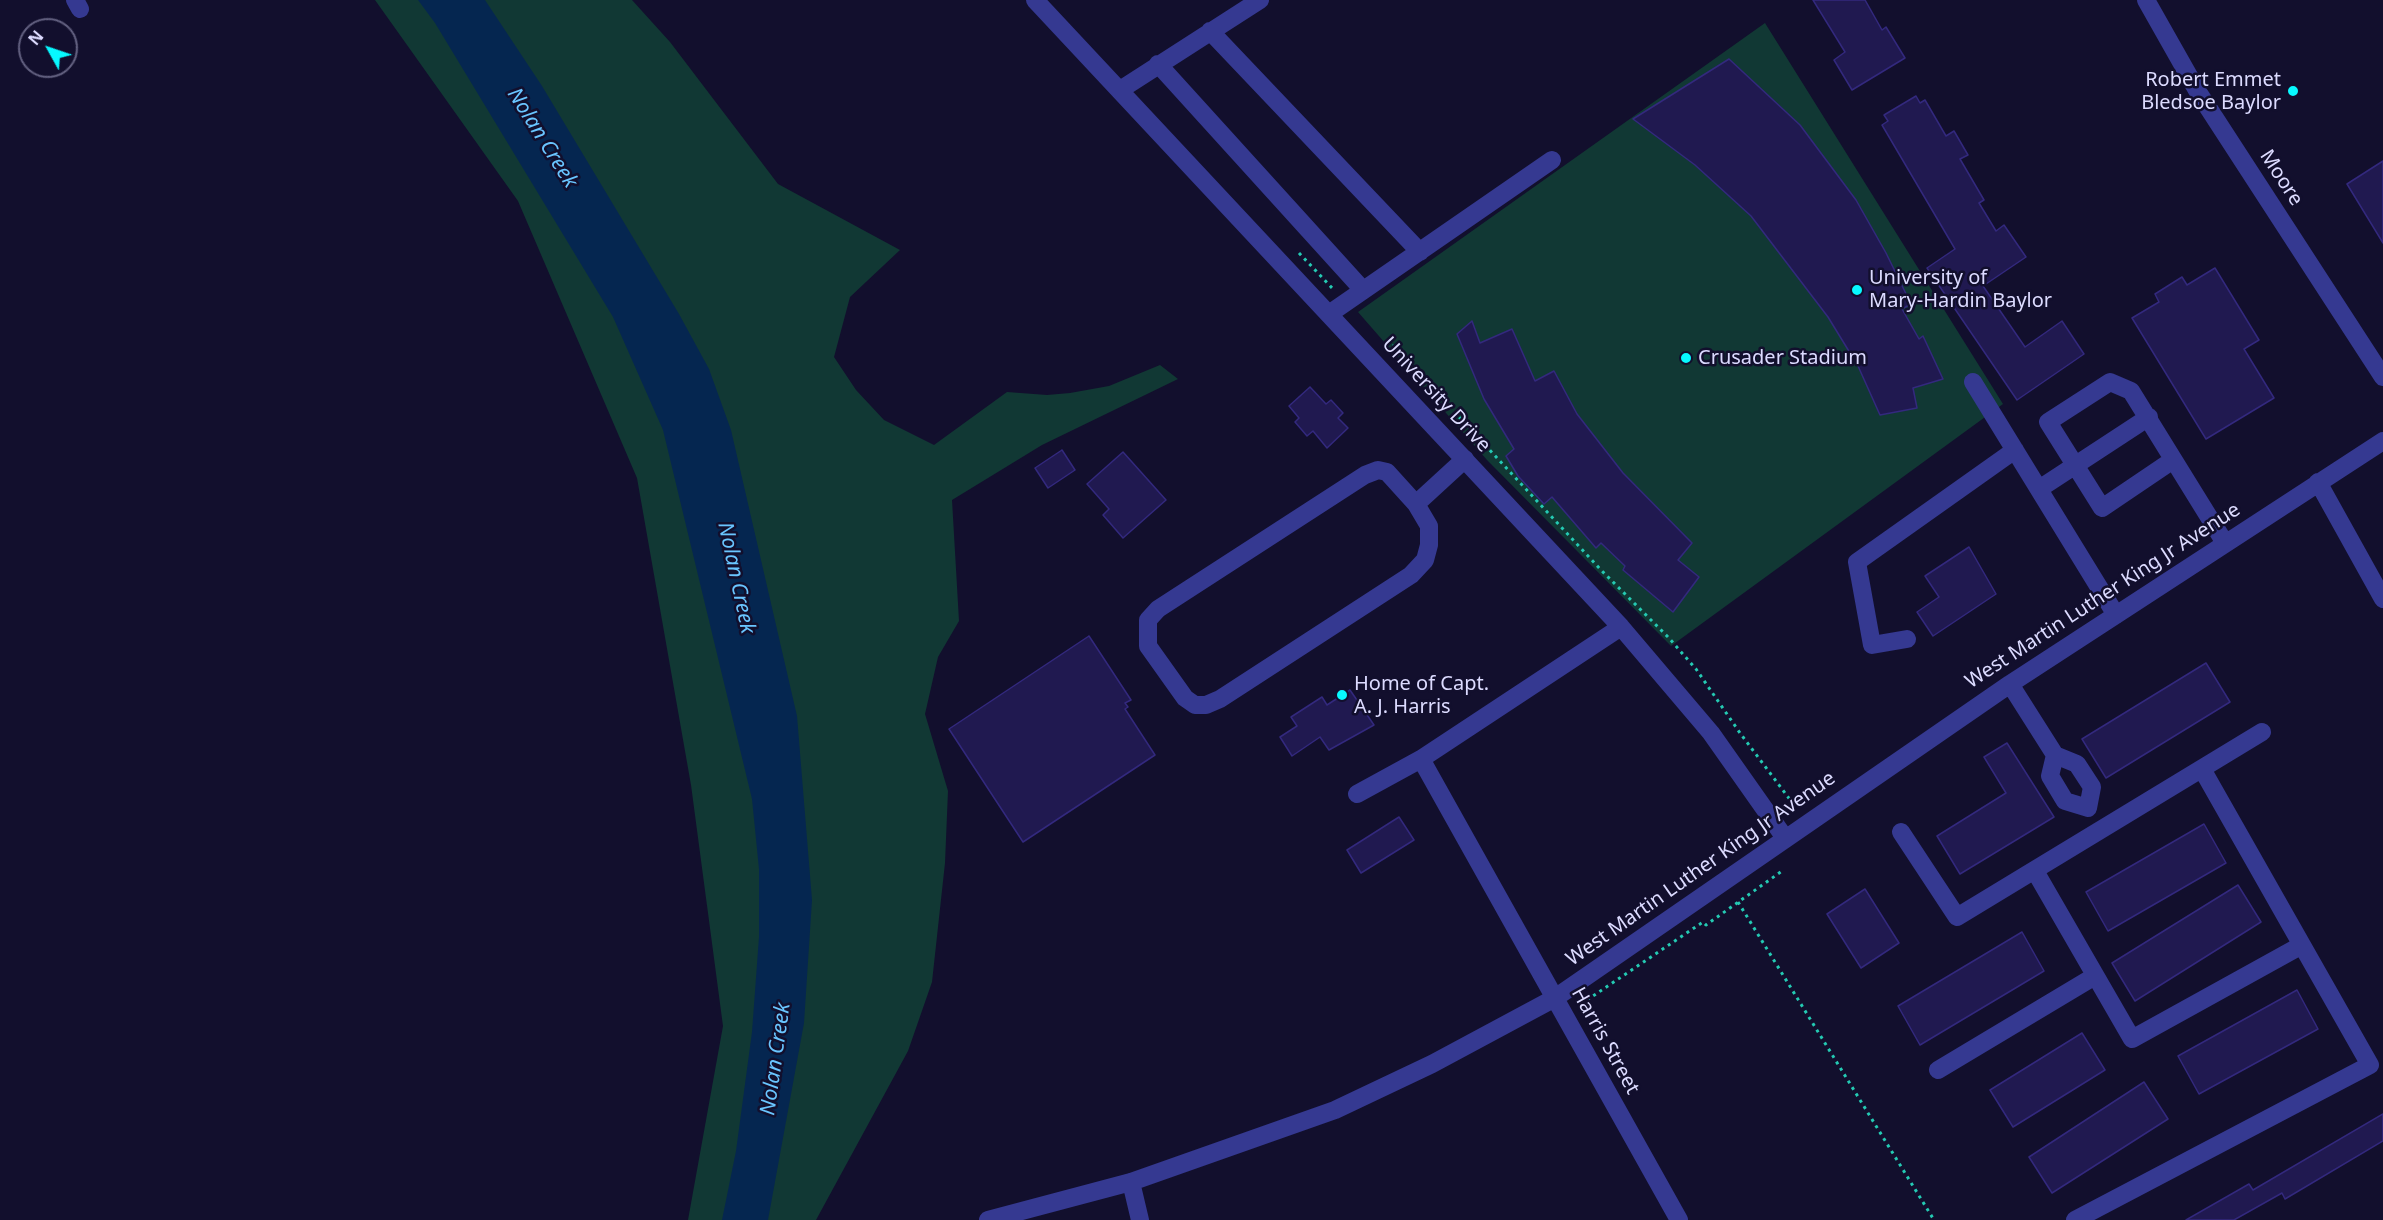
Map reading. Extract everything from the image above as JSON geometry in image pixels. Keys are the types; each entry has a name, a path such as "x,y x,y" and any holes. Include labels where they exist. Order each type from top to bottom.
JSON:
{"street":[{"name":"University Drive","path":"1035,0 1621,627 1711,733 1785,838"},
{"path":"1120,90 1260,0"},
{"name":"Moore","path":"2146,0 2198,92 2383,377"},
{"path":"1210,31 1420,252"},
{"path":"1158,64 1363,290"},
{"path":"1329,314 1552,160"},
{"path":"1973,382 2115,615"},
{"path":"2173,460 2102,508 2048,422 2110,382 2131,391 2225,543"},
{"path":"2039,489 2149,417"},
{"name":"West Martin Luther King Jr Avenue","path":"988,1220 1131,1182 1335,1110 1432,1064 1555,998 2010,684 2383,441"},
{"path":"1907,639 1872,645 1857,562 2015,450"},
{"path":"1416,504 1465,459"},
{"path":"1378,470 1387,472 1416,504 1429,526 1429,545 1425,560 1411,575 1220,699 1206,705 1195,705 1185,698 1148,646 1148,620 1158,609 1365,475 1378,470"},
{"path":"2318,482 2383,599"},
{"path":"1357,794 1421,759 1621,627"},
{"path":"2010,684 2055,755 2077,764 2092,787 2088,808"},
{"path":"1901,832 1957,917 2104,830 2262,732"},
{"path":"2055,755 2050,776 2065,801 2088,808 2104,830"},
{"name":"Harris Street","path":"1421,759 1679,1220"},
{"path":"2075,1220 2370,1065 2202,769"},
{"path":"2034,871 2132,1039 2302,945"},
{"path":"1938,1070 2095,976"},
{"path":"1131,1182 1140,1220"}],"path":[{"path":"1291,245 1346,302"},
{"path":"1380,342 1386,350 1393,346 1602,571 1668,637 1696,669 1791,801"},
{"path":"1587,1000 1703,922 1706,926 1782,871"},
{"path":"1738,903 1934,1220"}],"green space":[{"path":"375,0 632,0 670,42 778,184 900,250 850,297 834,357 856,390 884,420 934,445 1007,392 1047,395 1070,393 1109,386 1160,365 1178,379 1042,445 952,500 959,621 938,657 925,714 948,791 945,863 932,982 908,1051 816,1220 688,1220 723,1026 691,785 637,478 518,201"},
{"name":"Crusader Stadium","path":"1765,23 2003,404 1671,646 1487,460 1358,312"}],"water":[{"name":"Nolan Creek","path":"418,0 485,0 542,86 679,314 709,369 731,430 797,716 812,900 804,1023 768,1220 722,1220 736,1151 752,1032 759,937 759,869 752,799 663,430 613,317 435,23"}],"building":[{"path":"1813,0 1865,0 1882,30 1886,27 1905,58 1852,90 1834,60 1845,52"},
{"path":"1729,59 1800,125 1856,200 1886,253 1911,304 1902,309 1919,339 1923,336 1943,379 1913,388 1917,408 1880,415 1858,366 1828,317 1751,216 1695,165 1633,119"},
{"path":"1916,96 1920,103 1925,100 1946,136 1954,131 1968,155 1960,159 1984,200 1979,203 1996,231 2004,225 2026,257 1983,286 2025,347 2062,321 2084,354 2017,400 1927,268 1955,249 1882,125 1888,121 1884,115"},
{"path":"2383,161 2383,243 2347,184"},
{"path":"2215,268 2259,340 2244,349 2274,398 2206,439 2132,318 2159,302 2155,294 2182,277 2187,285"},
{"path":"1472,321 1480,343 1512,329 1535,381 1554,371 1577,414 1623,473 1692,543 1678,560 1699,577 1673,612 1623,570 1625,566 1601,543 1596,548 1552,497 1544,504 1518,476 1506,456 1514,449 1484,399 1457,334"},
{"path":"1310,387 1326,404 1331,400 1343,413 1338,418 1348,428 1327,448 1313,431 1307,436 1295,422 1299,418 1289,406"},
{"path":"1062,450 1075,470 1048,488 1035,468"},
{"path":"1123,452 1166,500 1123,538 1103,515 1109,509 1087,484"},
{"path":"1969,547 1996,594 1933,636 1917,612 1939,597 1925,576"},
{"path":"1089,636 1131,700 1125,703 1128,707 1125,709 1155,755 1023,842 949,729"},
{"path":"2206,663 2230,702 2106,778 2082,739"},
{"path":"1350,690 1374,725 1329,750 1320,737 1292,756 1280,737 1297,726 1291,717 1322,697 1327,705"},
{"path":"2007,743 2054,817 1960,874 1937,836 2006,793 1984,757"},
{"path":"1399,817 1414,840 1361,873 1347,850"},
{"path":"2204,824 2226,863 2108,931 2086,892"},
{"path":"2238,885 2261,922 2135,1001 2112,963"},
{"path":"1865,889 1899,943 1861,968 1827,914"},
{"path":"2022,932 2044,971 1920,1045 1898,1006"},
{"path":"2297,990 2318,1029 2199,1094 2178,1056"},
{"path":"2082,1033 2105,1070 2013,1127 1990,1090"},
{"path":"2144,1082 2168,1119 2052,1193 2029,1157"},
{"path":"2383,1114 2383,1141 2285,1199 2282,1193 2234,1220 2186,1220 2249,1184 2253,1190"}],"place":[{"name":"Robert Emmet Bledsoe Baylor","path":"2293,91"},
{"name":"University of Mary-Hardin Baylor","path":"1857,290"},
{"name":"Crusader Stadium","path":"1686,358"},
{"name":"Home of Capt. A. J. Harris","path":"1342,695"}]}
